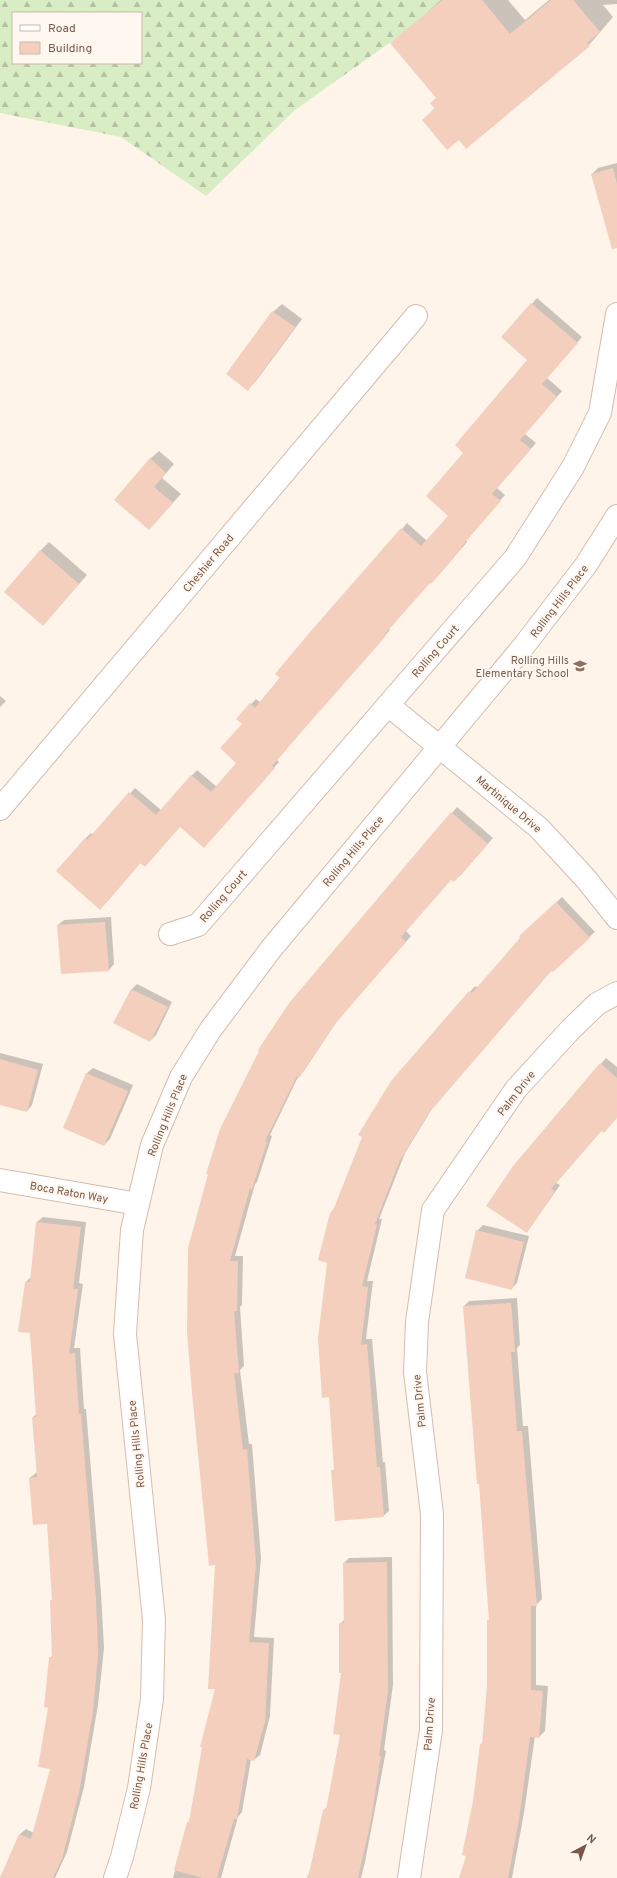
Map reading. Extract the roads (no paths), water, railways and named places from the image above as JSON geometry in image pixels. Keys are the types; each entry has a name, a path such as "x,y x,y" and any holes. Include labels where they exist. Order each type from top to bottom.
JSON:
{"street":[{"name":"Rolling Court","path":"170,934 198,925 515,558 573,468 600,412 617,314"},
{"name":"Cheshier Road","path":"0,809 416,316"},
{"name":"Rolling Hills Place","path":"114,1878 122,1856 139,1788 152,1699 154,1620 125,1334 132,1230 152,1145 181,1077 211,1030 271,949 524,648 586,565 617,516"},
{"name":"Martinique Drive","path":"388,705 539,828 586,879 617,918"},
{"name":"Palm Drive","path":"409,1878 431,1730 432,1514 415,1372 417,1322 433,1210 516,1089 571,1029 598,1004 617,993"},
{"name":"Boca Raton Way","path":"0,1180 138,1204"}],"place":[{"name":"Rolling Hills Elementary School","path":"580,666"}]}
